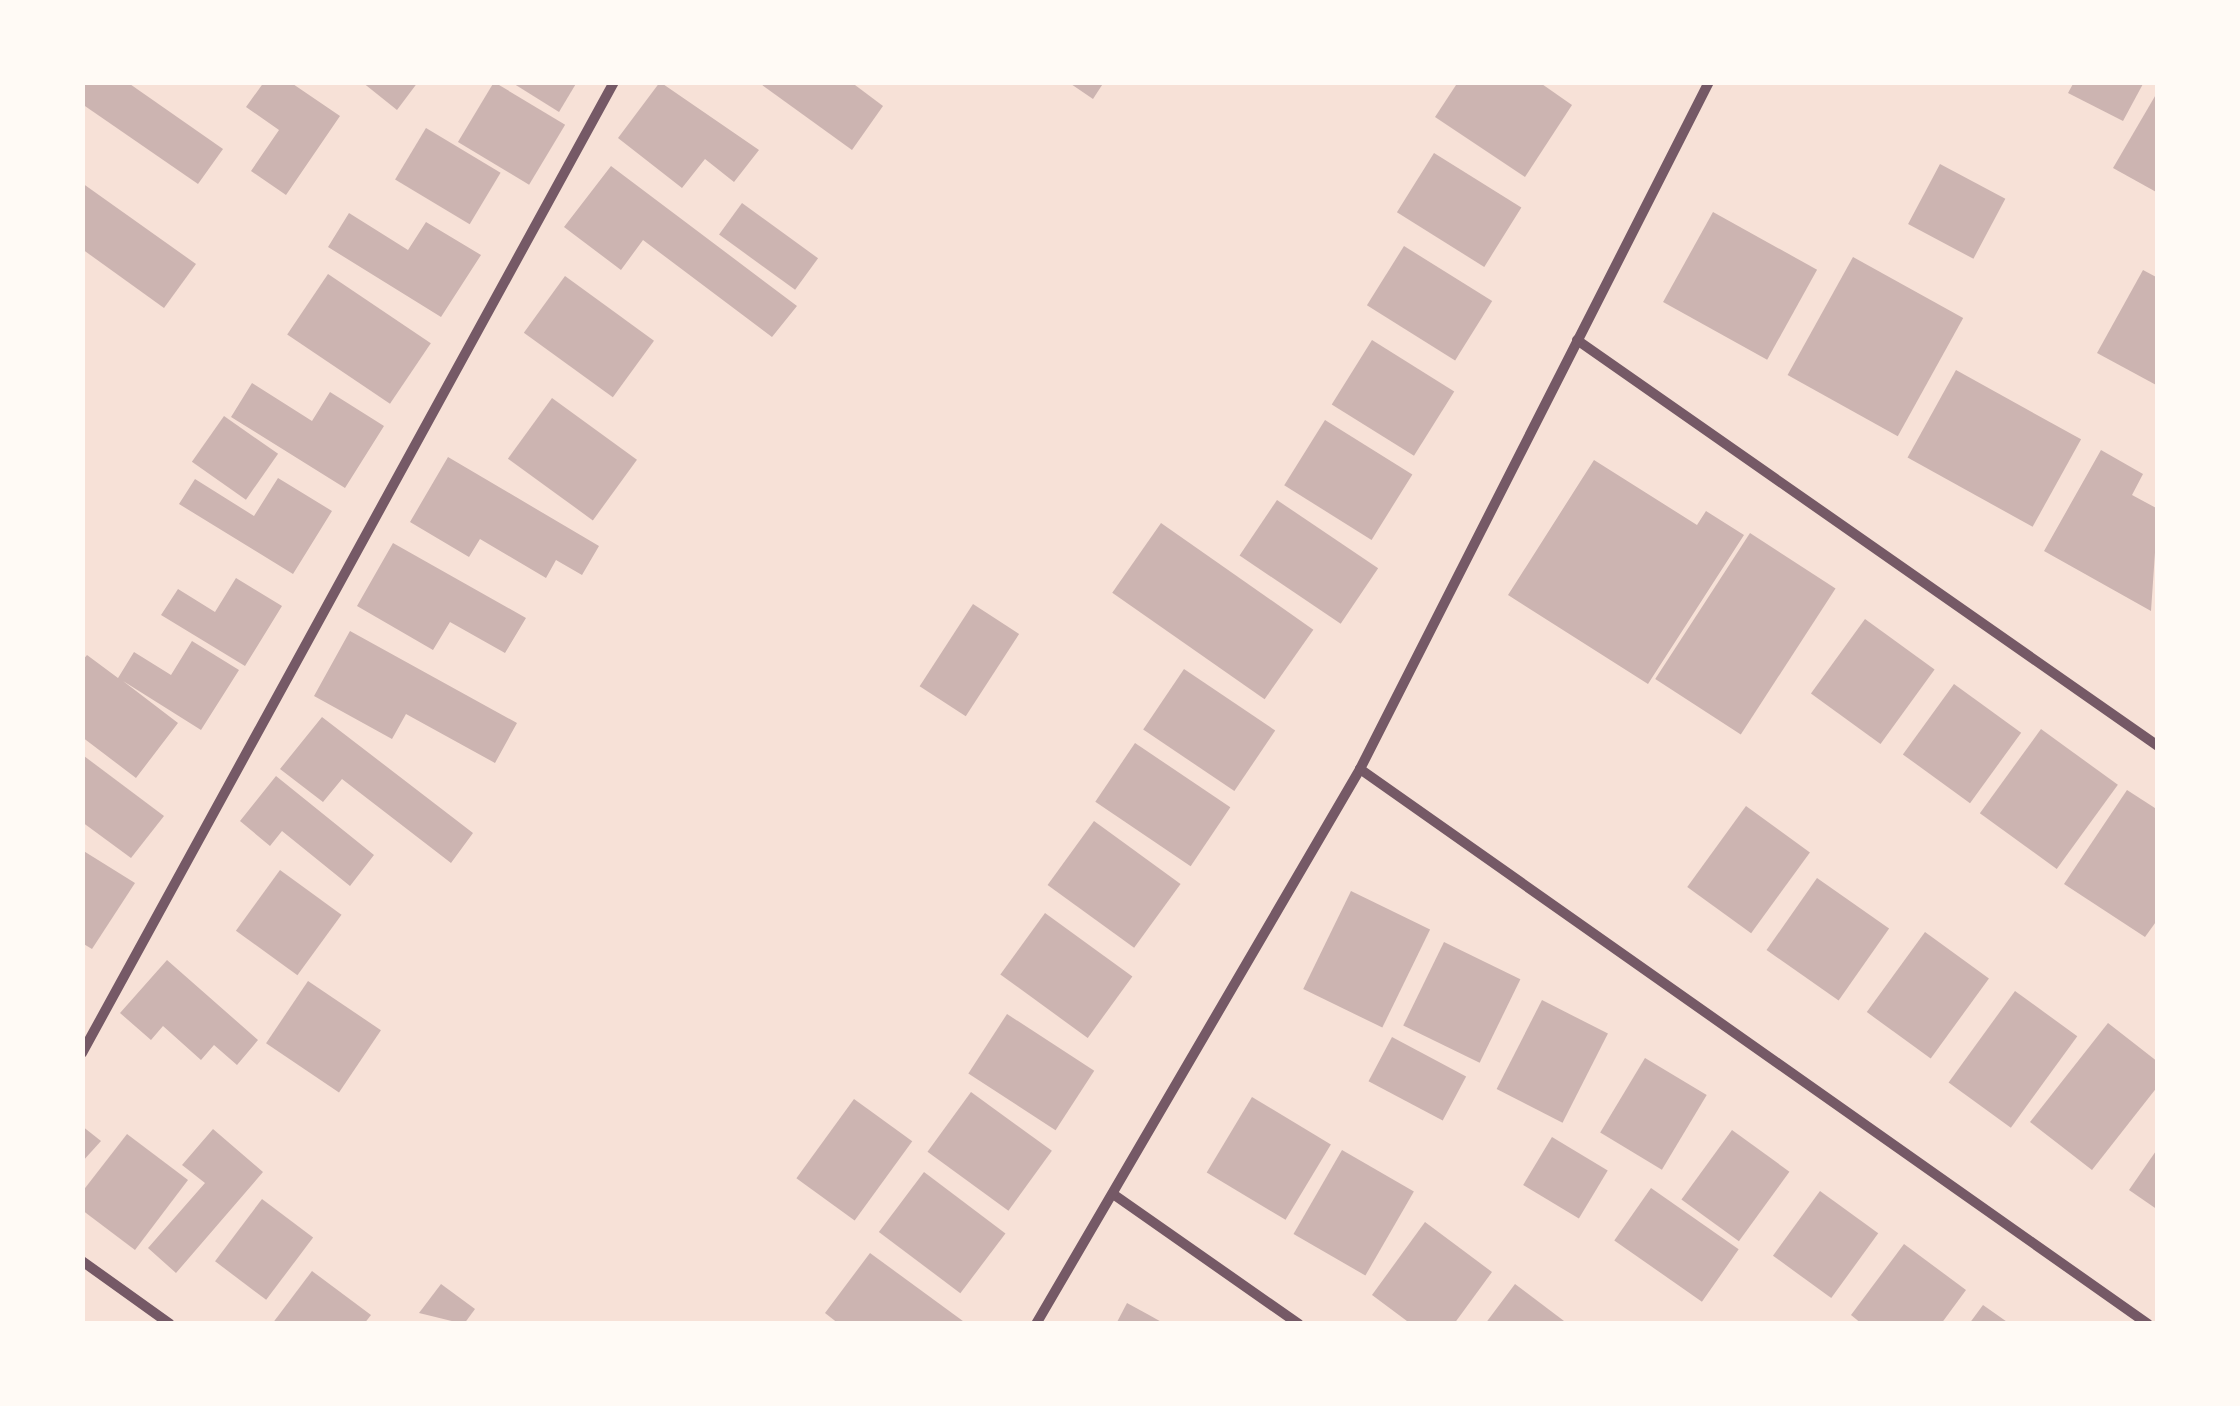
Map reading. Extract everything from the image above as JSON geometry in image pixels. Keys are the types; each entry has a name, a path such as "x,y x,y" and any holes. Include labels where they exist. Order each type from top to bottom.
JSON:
{"street":[{"path":"82,1053 614,82"},
{"path":"1036,1324 1360,769 1709,82"},
{"path":"1577,340 2158,746"},
{"path":"1360,769 2148,1324"},
{"path":"1113,1194 1299,1324"},
{"path":"82,1261 170,1324"}],"building":[{"path":"82,82 127,82 223,149 198,184 82,104"},
{"path":"264,82 290,82 340,116 286,195 251,171 279,130 246,107"},
{"path":"362,82 418,82 397,110"},
{"path":"494,82 565,125 529,185 458,142"},
{"path":"511,82 577,82 559,112"},
{"path":"660,82 759,150 734,182 705,159 682,188 618,138"},
{"path":"758,82 851,82 883,106 852,150"},
{"path":"1068,82 1104,82 1093,99"},
{"path":"1458,82 1539,82 1572,105 1525,177 1435,117"},
{"path":"2074,82 2144,82 2123,121 2068,93"},
{"path":"2158,91 2158,193 2113,168"},
{"path":"426,128 501,173 470,224 395,179"},
{"path":"1434,153 1521,208 1484,267 1397,212"},
{"path":"1940,164 2005,199 1973,259 1908,224"},
{"path":"611,166 797,306 772,337 643,240 621,270 564,227"},
{"path":"82,183 196,264 164,308 82,249"},
{"path":"742,203 818,258 795,290 719,235"},
{"path":"1713,212 1817,270 1767,360 1663,302"},
{"path":"349,213 408,250 426,222 481,255 441,317 328,247"},
{"path":"1404,246 1492,301 1455,360 1367,305"},
{"path":"1853,257 1963,318 1898,436 1788,375"},
{"path":"2143,270 2158,278 2158,386 2097,353"},
{"path":"328,274 431,343 390,404 287,335"},
{"path":"565,276 654,341 613,397 524,333"},
{"path":"1372,340 1454,391 1414,456 1332,404"},
{"path":"1956,370 2081,439 2033,527 1908,457"},
{"path":"252,383 312,421 330,392 384,426 345,488 231,417"},
{"path":"552,398 637,460 593,520 508,459"},
{"path":"224,416 278,454 246,500 192,462"},
{"path":"1325,420 1412,475 1372,540 1284,485"},
{"path":"2101,450 2143,474 2132,495 2158,509 2151,611 2044,551"},
{"path":"448,457 599,546 582,575 556,560 546,578 480,539 469,557 410,522"},
{"path":"1594,460 1697,525 1706,511 1744,535 1648,684 1508,595"},
{"path":"278,478 332,511 293,574 179,504 195,479 254,516"},
{"path":"1277,500 1378,568 1341,624 1240,556"},
{"path":"1161,523 1313,630 1265,699 1112,593"},
{"path":"1750,533 1836,589 1741,734 1655,679"},
{"path":"393,543 526,618 505,653 450,622 433,650 357,606"},
{"path":"236,578 282,606 245,666 161,615 178,589 215,612"},
{"path":"973,604 1019,634 966,716 920,686"},
{"path":"1865,619 1935,670 1880,744 1811,693"},
{"path":"350,631 517,723 495,763 406,714 392,739 314,696"},
{"path":"192,641 239,670 201,730 123,681 178,723 136,778 82,737 82,661 87,655 118,678 134,652 171,675"},
{"path":"1184,669 1275,731 1234,791 1143,730"},
{"path":"1954,684 2021,733 1970,803 1903,754"},
{"path":"322,717 473,833 451,863 342,779 323,802 280,769"},
{"path":"2041,729 2118,785 2057,869 1980,813"},
{"path":"1135,743 1230,807 1191,866 1095,802"},
{"path":"84,756 164,816 131,858 82,822"},
{"path":"276,776 374,855 350,886 282,831 270,846 240,821"},
{"path":"2127,790 2158,810 2158,919 2145,937 2064,884"},
{"path":"1746,806 1810,852 1751,933 1687,887"},
{"path":"1094,821 1181,884 1134,948 1048,885"},
{"path":"82,850 135,883 92,949 82,943"},
{"path":"280,870 341,915 297,975 236,931"},
{"path":"1817,878 1889,928 1839,1001 1767,950"},
{"path":"1351,891 1430,930 1382,1028 1303,989"},
{"path":"1045,913 1132,976 1088,1038 1000,974"},
{"path":"1925,932 1989,978 1931,1059 1867,1012"},
{"path":"1444,942 1520,979 1480,1063 1403,1026"},
{"path":"167,960 258,1040 237,1065 214,1045 201,1060 163,1026 151,1040 120,1013"},
{"path":"308,981 381,1030 339,1092 266,1043"},
{"path":"2015,991 2077,1036 2011,1128 1949,1082"},
{"path":"1542,1000 1608,1034 1563,1123 1497,1089"},
{"path":"1007,1014 1094,1071 1056,1130 968,1074"},
{"path":"2108,1023 2158,1062 2158,1086 2092,1170 2030,1122"},
{"path":"1392,1037 1466,1076 1443,1121 1369,1081"},
{"path":"1645,1058 1707,1095 1662,1170 1600,1133"},
{"path":"971,1092 1052,1151 1008,1211 928,1152"},
{"path":"1252,1097 1331,1144 1286,1220 1207,1172"},
{"path":"854,1099 912,1141 855,1221 796,1178"},
{"path":"82,1126 101,1141 82,1162"},
{"path":"213,1129 263,1172 176,1273 148,1248 205,1183 182,1165"},
{"path":"1732,1130 1789,1172 1739,1241 1681,1200"},
{"path":"127,1134 188,1180 135,1250 82,1210 82,1192"},
{"path":"1552,1137 1608,1170 1579,1218 1523,1185"},
{"path":"2158,1148 2158,1210 2129,1190"},
{"path":"1342,1150 1414,1192 1365,1276 1294,1234"},
{"path":"924,1172 1005,1233 960,1293 879,1232"},
{"path":"1651,1188 1739,1249 1702,1302 1614,1240"},
{"path":"1820,1191 1878,1233 1831,1298 1773,1256"},
{"path":"262,1199 313,1238 266,1300 215,1261"},
{"path":"1425,1222 1492,1272 1454,1324 1411,1324 1372,1295"},
{"path":"1904,1244 1966,1290 1941,1324 1862,1324 1851,1315"},
{"path":"870,1253 967,1324 839,1324 825,1313"},
{"path":"312,1271 371,1315 364,1324 272,1324"},
{"path":"441,1284 475,1309 464,1324 419,1313"},
{"path":"1515,1284 1568,1324 1485,1324"},
{"path":"1127,1303 1149,1315 1165,1324 1116,1324"},
{"path":"1983,1305 2010,1324 1969,1324"}]}
